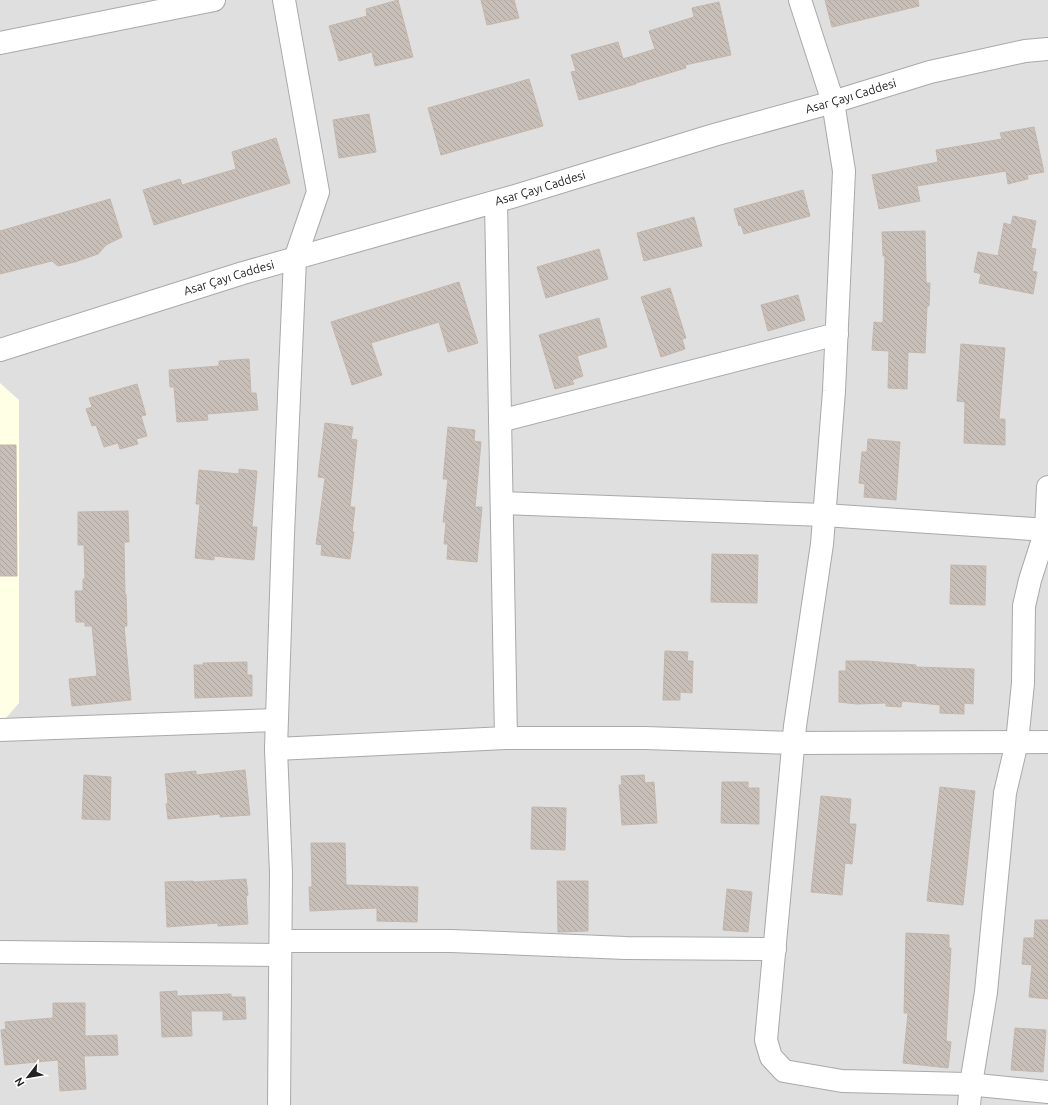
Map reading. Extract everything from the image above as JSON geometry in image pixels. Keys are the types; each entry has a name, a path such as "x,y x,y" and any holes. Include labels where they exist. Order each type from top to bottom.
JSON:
{"street":[{"path":"0,43 146,7 214,0"},
{"path":"279,1105 281,873 276,720 283,534 295,259 318,192 284,0"},
{"path":"800,0 833,102 844,171 834,391 822,544 794,744 766,1040 771,1057 784,1071 842,1081 970,1094 1048,1092"},
{"name":"Asar Çayı Caddesi","path":"35,339 243,273 496,202 714,135 833,102 930,72 1025,51 1048,49"},
{"path":"496,202 506,738"},
{"path":"500,421 837,334"},
{"path":"0,343 35,339"},
{"path":"0,350 35,339"},
{"path":"970,1094 986,992 1005,793 1017,742 1022,683 1024,606 1030,580 1047,530 1048,487"},
{"path":"502,503 824,516 1047,530"},
{"path":"0,730 276,720"},
{"path":"276,748 506,738 646,738 794,744 1048,742"},
{"path":"0,952 280,948 451,941 626,948 775,949"}],"shaded area":[{"path":"0,0 1048,0 1048,1105 0,1105"},
{"path":"0,383 19,400 19,703 0,725"}],"building":[{"path":"398,0 413,57 375,66 372,52 339,61 329,26 367,16 366,9"},
{"path":"481,0 514,0 519,18 487,25"},
{"path":"825,0 918,0 919,6 832,27"},
{"path":"719,2 731,55 685,65 686,68 579,100 571,72 576,71 571,55 618,42 623,59 655,49 649,31 694,17 692,8"},
{"path":"529,79 543,126 441,155 428,108"},
{"path":"369,114 376,152 339,158 333,120"},
{"path":"1034,127 1044,172 1027,175 1028,179 1008,184 1006,171 917,186 920,201 879,209 872,175 938,162 936,150 1002,139 1000,133"},
{"path":"276,138 290,183 154,225 143,190 180,179 182,185 236,169 232,152"},
{"path":"803,190 810,216 744,234 741,225 739,226 734,209"},
{"path":"110,199 122,237 106,245 98,254 58,266 52,261 0,274 0,231"},
{"path":"1013,216 1036,221 1031,248 1036,249 1032,271 1037,272 1033,294 979,283 981,274 974,272 978,252 998,256 1004,223 1011,225"},
{"path":"694,217 702,246 644,261 637,233"},
{"path":"925,231 926,283 930,283 929,306 927,306 925,353 908,352 907,389 888,388 889,351 872,350 874,322 883,323 885,256 883,256 882,232"},
{"path":"599,249 608,279 546,298 537,267"},
{"path":"459,282 478,343 448,352 439,322 371,343 382,375 352,385 331,322"},
{"path":"670,288 686,338 682,339 685,349 661,357 641,297"},
{"path":"798,295 805,320 768,331 761,305"},
{"path":"599,318 607,347 577,356 583,376 572,380 574,384 555,389 539,335"},
{"path":"961,344 1005,348 999,419 1005,419 1005,445 964,443 965,402 957,401"},
{"path":"249,359 251,393 256,393 258,410 207,414 208,420 177,422 174,387 170,387 169,370 219,366 219,361"},
{"path":"137,384 146,415 141,416 147,436 136,439 138,444 120,449 118,443 104,447 96,425 92,426 86,409 92,407 89,398"},
{"path":"325,423 353,427 351,439 357,440 350,507 355,507 352,532 354,532 350,559 321,555 322,545 316,544 325,478 318,477"},
{"path":"448,427 475,430 474,441 481,442 475,507 482,507 477,562 447,559 448,544 444,544 446,522 443,522 448,479 443,479"},
{"path":"868,439 900,442 896,500 864,497 865,484 859,483 862,452 867,452"},
{"path":"0,445 16,445 17,576 0,576"},
{"path":"239,469 257,471 252,527 257,527 254,560 214,556 214,560 195,558 200,504 196,504 199,470 239,474"},
{"path":"128,511 129,542 124,542 127,626 124,626 131,700 72,706 69,679 97,676 92,626 85,626 85,622 76,622 75,591 83,591 83,579 85,579 84,545 78,545 78,512"},
{"path":"712,554 758,555 757,603 711,602"},
{"path":"951,565 986,566 985,605 950,604"},
{"path":"665,651 688,652 687,661 693,661 692,693 680,692 680,700 663,700"},
{"path":"846,661 916,665 916,667 974,669 973,704 964,703 964,714 940,713 940,705 902,701 901,707 886,706 886,703 857,704 839,702 839,671 846,671"},
{"path":"247,662 247,675 252,675 252,696 195,698 194,665 203,665 203,663"},
{"path":"245,770 250,815 220,817 220,814 168,819 165,774 196,771 196,775"},
{"path":"84,775 111,777 110,820 82,819"},
{"path":"644,775 645,783 654,782 657,823 622,825 619,785 622,785 621,776"},
{"path":"722,782 748,782 748,788 759,788 759,824 721,823"},
{"path":"940,787 975,791 963,905 927,901"},
{"path":"821,796 851,799 849,824 856,824 852,864 845,863 842,895 811,892"},
{"path":"532,807 566,808 565,850 531,849"},
{"path":"311,843 345,843 346,885 418,887 417,922 377,921 377,908 310,911 309,887 312,887"},
{"path":"246,879 248,895 246,896 248,924 218,926 218,923 167,927 165,882"},
{"path":"557,881 588,881 588,931 558,932"},
{"path":"727,889 752,892 748,932 723,930"},
{"path":"1035,920 1048,920 1048,999 1029,997 1032,965 1022,964 1024,938 1034,938"},
{"path":"906,933 949,935 949,948 951,948 946,1041 951,1042 948,1068 903,1063 908,1013 904,1013"},
{"path":"177,991 177,996 231,994 231,997 245,997 246,1019 223,1020 223,1011 191,1011 192,1036 162,1037 160,992"},
{"path":"53,1003 85,1003 85,1036 117,1035 118,1055 84,1056 86,1089 60,1091 58,1060 5,1065 1,1030 6,1029 5,1022 53,1018"},
{"path":"1015,1028 1046,1030 1043,1072 1011,1070"}]}
